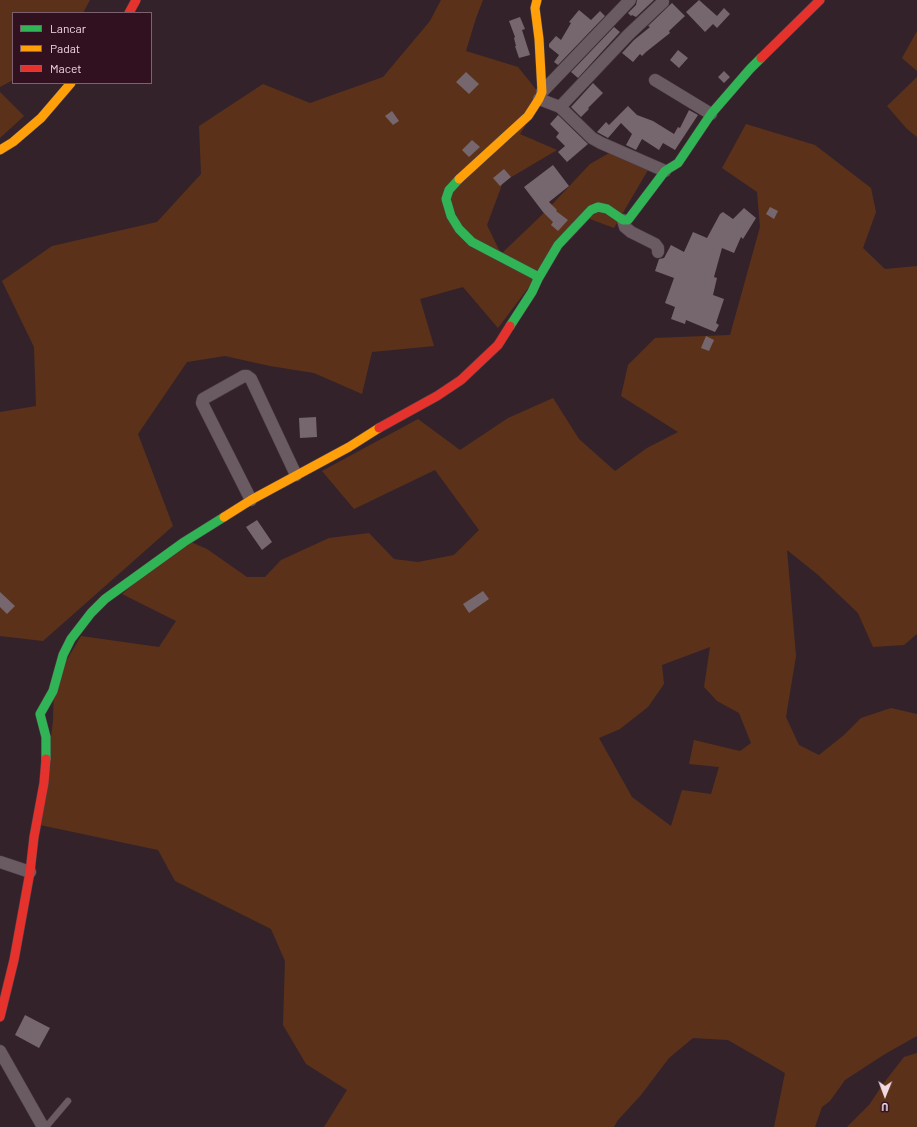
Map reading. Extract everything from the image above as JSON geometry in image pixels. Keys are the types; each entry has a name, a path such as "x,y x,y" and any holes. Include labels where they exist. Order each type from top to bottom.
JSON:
{"street":[{"path":"130,12 136,0"},
{"path":"537,0 535,8 539,39 541,96"},
{"path":"538,279 535,275 472,242 459,229 451,216 446,199 449,190 456,182 528,116 541,96 630,0"},
{"path":"623,220 628,220 632,216 665,171 678,163 711,114 750,70 820,0"},
{"path":"560,107 628,35 663,2"},
{"path":"656,80 711,114"},
{"path":"0,150 14,142 41,118 70,84"},
{"path":"541,96 560,107 592,138 665,171"},
{"path":"0,1017 14,960 44,783 47,754 46,737 40,714 53,692 63,655 71,639 91,613 105,599 184,542 251,500 349,447 378,428 437,396 461,380 498,345 532,292 558,245 590,210 598,207 607,209 623,220 625,227 631,232 655,244 658,248 658,252"},
{"path":"251,500 202,403 203,399 244,376 248,376 250,379 296,475"},
{"path":"0,862 30,872"},
{"path":"0,1051 45,1127"}],"lane":[{"path":"45,1127 68,1101"}],"shaded area":[{"path":"0,0 90,0 84,12 12,12 12,81 0,87"},
{"path":"441,0 483,0 466,51 518,67 543,98 520,134 557,150 503,182 487,225 501,254 545,212 590,164 616,149 648,170 614,228 582,216 498,328 463,287 420,299 434,346 372,352 362,394 314,373 270,366 225,356 187,362 138,434 173,526 43,641 0,636 0,412 36,406 34,347 2,281 52,246 157,222 201,174 199,126 263,84 310,103 383,77 430,21"},
{"path":"917,31 917,71 902,58"},
{"path":"917,77 917,137 907,129 887,106"},
{"path":"0,92 24,116 0,138"},
{"path":"746,124 815,145 871,188 876,212 863,248 885,269 917,266 917,634 904,645 873,647 858,613 817,574 787,550 796,656 786,717 799,745 819,755 844,735 861,718 891,708 917,714 917,1036 885,1054 845,1080 830,1101 822,1107 815,1127 774,1127 785,1073 728,1040 693,1038 669,1058 641,1095 618,1120 614,1127 324,1127 347,1090 306,1064 283,1025 285,961 271,929 175,881 158,850 40,825 53,721 54,681 81,636 159,647 176,621 122,594 186,540 207,549 247,577 265,577 281,560 329,538 369,533 394,559 418,562 454,555 479,530 435,470 354,509 322,471 418,419 460,450 508,418 553,398 579,439 615,471 647,448 678,432 621,396 628,365 655,338 730,335 760,227 757,192 722,168","holes":["710,647 704,687 717,701 739,713 751,743 740,751 694,740 689,764 719,767 711,794 682,790 671,826 632,797 599,738 620,729 648,707 664,684 662,665"]},
{"path":"917,1053 917,1127 847,1127 869,1105 904,1057"}],"building":[{"path":"637,0 654,0 636,17 631,16 628,13 636,5"},
{"path":"699,0 717,16 724,8 730,14 717,28 713,24 705,32 686,12"},
{"path":"672,3 685,16 669,31 670,33 642,56 640,54 633,62 622,53 634,40 650,27 648,26"},
{"path":"579,10 591,20 600,11 605,16 558,65 554,62 559,55 549,47 549,44 556,36 561,40 571,23 569,22"},
{"path":"520,17 525,29 522,30 530,55 519,58 515,46 515,37 509,21"},
{"path":"614,27 620,32 578,78 571,72"},
{"path":"678,50 688,58 679,68 670,60"},
{"path":"724,71 730,77 724,83 718,77"},
{"path":"466,72 479,84 469,94 456,82"},
{"path":"593,83 603,93 581,117 571,107"},
{"path":"628,106 637,115 653,121 674,134 678,127 680,128 689,110 698,115 675,150 663,143 659,150 642,139 636,150 626,145 632,134 621,123 608,138 597,132 606,122 609,125"},
{"path":"392,111 399,121 393,125 385,116"},
{"path":"558,115 588,144 567,162 558,152 565,146 556,137 559,133 550,124"},
{"path":"472,140 480,147 469,157 462,150"},
{"path":"553,165 569,186 549,202 557,210 556,211 568,220 558,231 551,225 553,222 543,212 524,187"},
{"path":"504,169 511,177 500,186 493,178"},
{"path":"770,207 778,211 774,219 766,214"},
{"path":"744,208 756,218 743,239 741,237 734,253 722,248 714,277 717,278 713,295 724,299 716,323 719,325 715,332 686,320 685,324 671,319 675,307 665,303 674,278 655,271 659,259 664,258 671,245 684,252 693,232 707,238 720,214 723,212 733,219"},
{"path":"706,336 714,340 709,351 701,348"},
{"path":"316,417 317,437 300,438 299,418"},
{"path":"257,520 272,542 262,550 246,527"},
{"path":"483,591 489,599 469,613 463,604"},
{"path":"0,592 15,606 7,614 0,607"},
{"path":"25,1015 50,1028 39,1048 15,1035"}],"traffic: fast":[{"path":"538,279 558,245 591,210 598,207 607,209 623,220 628,220 665,171 678,163 711,114 761,58"},
{"path":"459,179 449,190 446,199 451,216 459,229 472,242 535,275 538,279 532,292 510,326"},
{"path":"46,759 46,737 40,714 53,691 63,655 71,639 91,613 105,599 184,542 224,517"}],"traffic: slow":[{"path":"459,179 528,116 539,99 542,92 539,39 535,8 537,0"},
{"path":"0,150 13,142 41,118 70,84"},
{"path":"224,517 251,500 349,447 379,428"}],"traffic: jam":[{"path":"130,12 136,0"},
{"path":"761,58 820,0"},
{"path":"379,428 437,396 461,380 498,345 510,326"},
{"path":"0,1017 14,960 30,872 34,837 44,783 46,759"}]}
